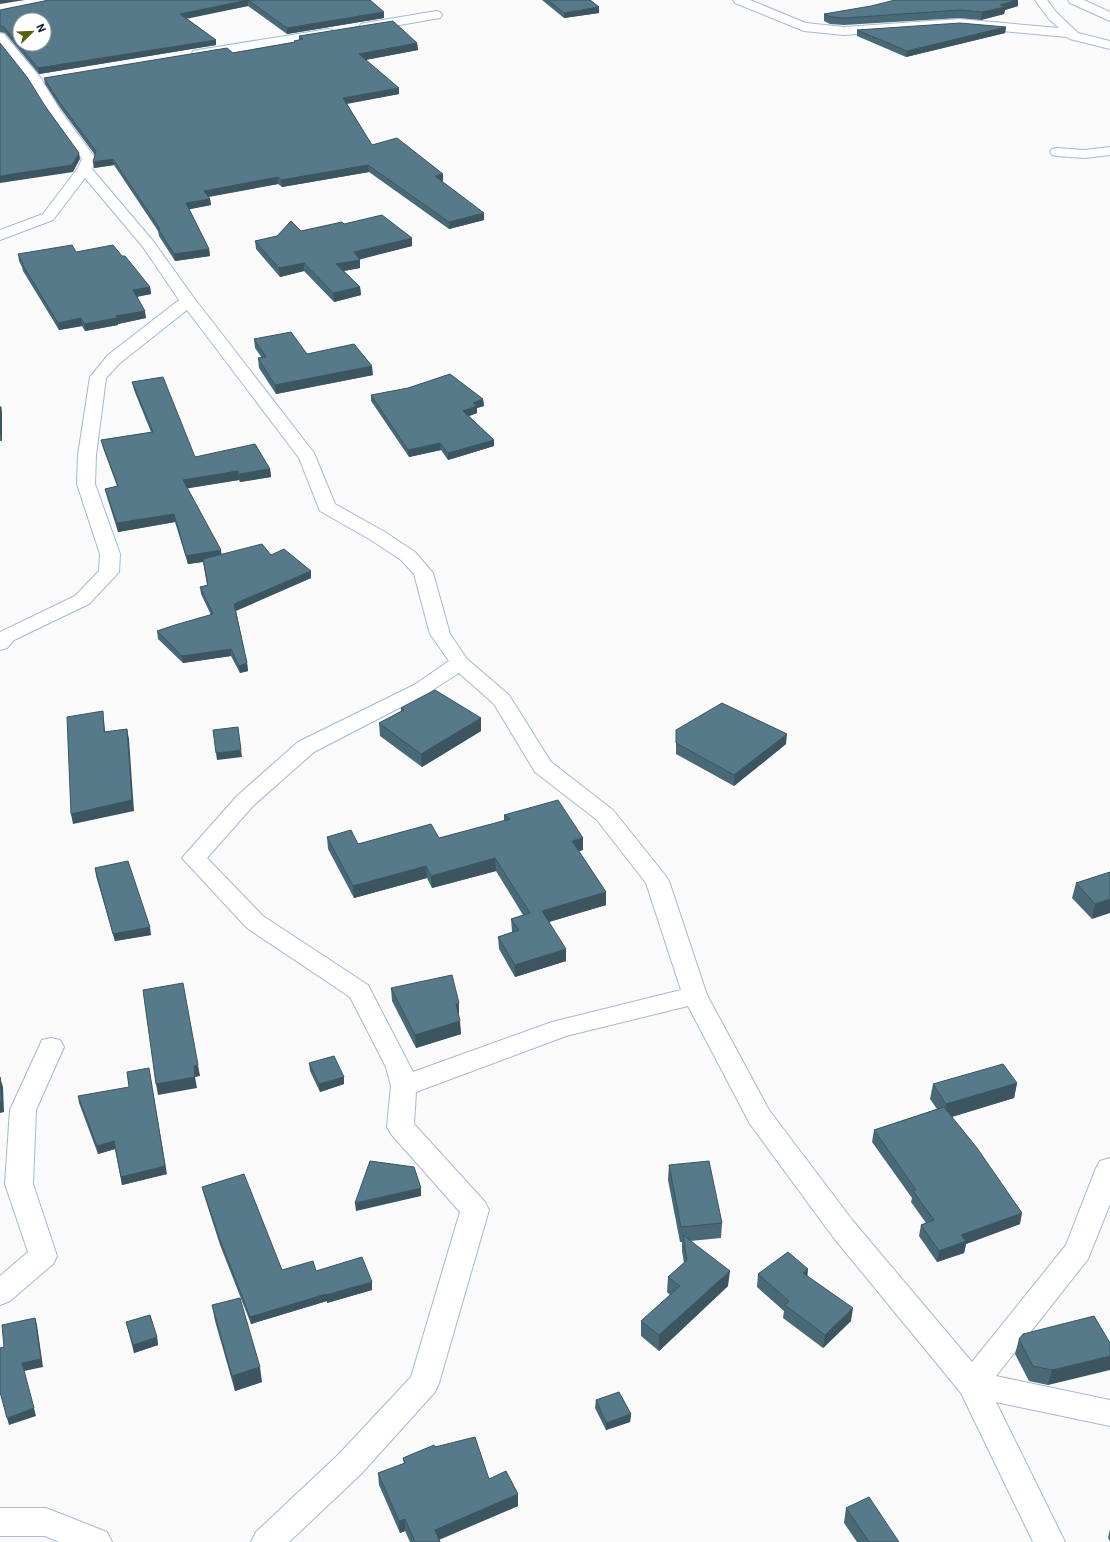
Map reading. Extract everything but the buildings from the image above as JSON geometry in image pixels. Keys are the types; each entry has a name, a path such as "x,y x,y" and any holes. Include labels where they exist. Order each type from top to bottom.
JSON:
{"street":[{"path":"739,0 804,27 844,31 959,23 1070,33"},
{"path":"1041,0 1053,16 1074,36 1110,45"},
{"path":"1074,0 1110,17"},
{"path":"184,56 436,15"},
{"path":"0,37 35,80 54,111 89,159 85,169 48,217 0,235"},
{"path":"35,80 50,78"},
{"path":"1057,152 1075,155 1096,154 1110,151"},
{"path":"85,169 148,244 188,301 308,457 327,507 378,536 408,556 423,573 440,634 460,663 502,700 543,767 605,815 657,880 695,994 759,1116 843,1229 972,1384 1049,1542"},
{"path":"0,644 6,636 82,600 109,572 110,554 86,484 87,455 98,377 114,359 188,301"},
{"path":"267,1542 350,1464 424,1383 475,1210 400,1127 404,1086 399,1067 359,990 255,922 194,858 245,801 306,747 421,689 460,663"},
{"path":"404,1086 561,1028 695,994"},
{"path":"0,1293 43,1256 19,1184 23,1110 50,1047"},
{"path":"972,1384 1078,1251 1110,1168"},
{"path":"972,1384 1110,1413"},
{"path":"0,1522 46,1522 96,1542"}]}
